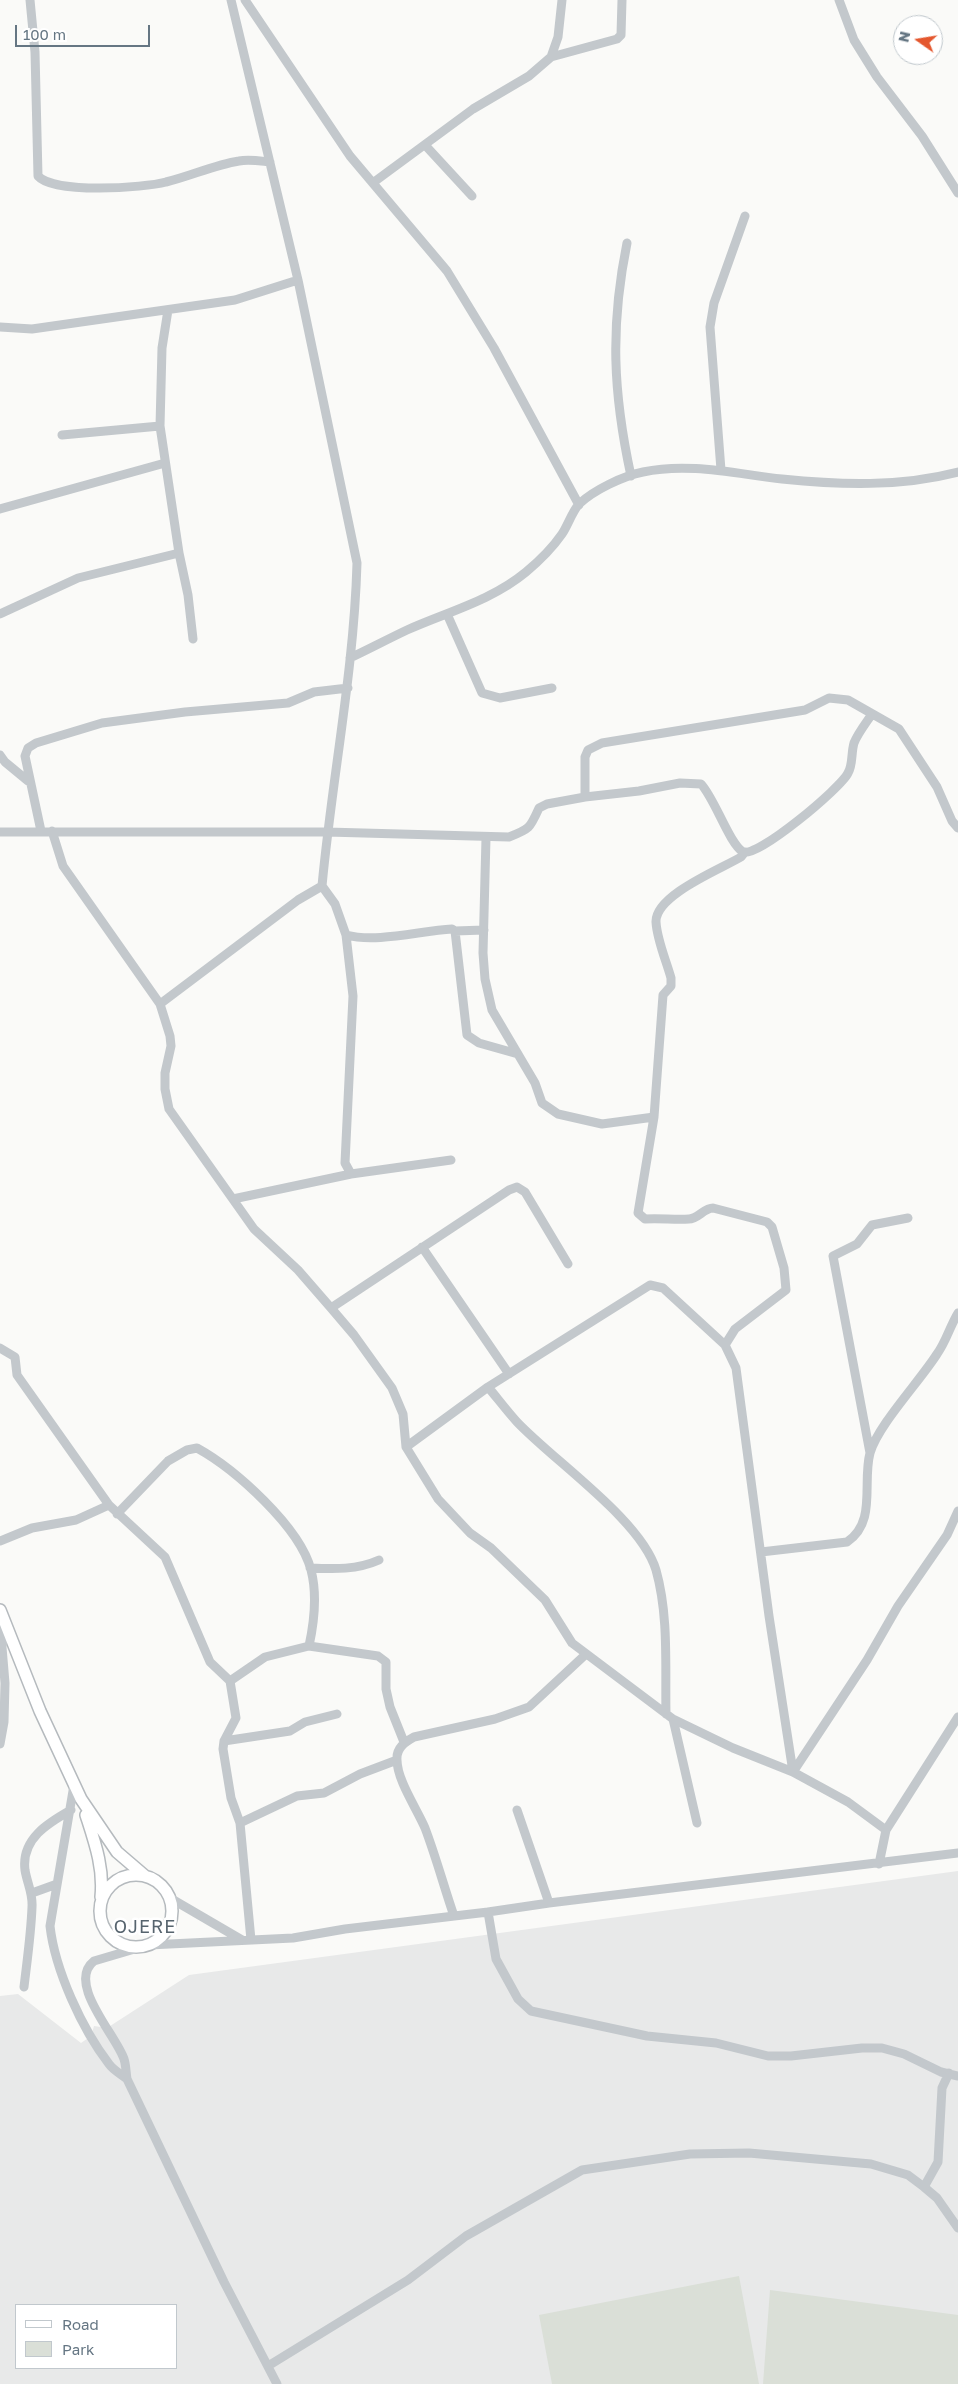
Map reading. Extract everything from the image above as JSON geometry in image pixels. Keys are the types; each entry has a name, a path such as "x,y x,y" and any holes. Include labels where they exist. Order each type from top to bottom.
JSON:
{"main road":[{"path":"0,1610 40,1711 81,1799 117,1852 145,1876 160,1884 170,1898 172,1915 166,1931 159,1940 143,1947 116,1942 107,1934 99,1913 102,1881 98,1853 81,1799"},
{"path":"100,1902 105,1891 112,1883 122,1877 145,1876"}],"street":[{"path":"30,0 36,52 38,176 45,182 63,187 138,188 167,182 196,171 242,160 270,162"},
{"path":"231,0 298,280 357,563 348,688 327,832 322,886 335,904 346,935 353,996 345,1163 351,1174"},
{"path":"245,0 350,156 447,270 494,348 579,505"},
{"path":"551,57 558,37 562,0"},
{"path":"374,182 473,110 529,76 551,57 617,39 621,35 622,0"},
{"path":"839,0 858,48 877,78 922,136 958,193"},
{"path":"425,145 472,196"},
{"path":"721,470 710,327 714,303 745,216"},
{"path":"626,243 617,302 615,369 620,422 631,476"},
{"path":"0,327 32,329 123,314 168,310 235,300 298,280"},
{"path":"168,310 162,348 160,426 194,639"},
{"path":"62,434 160,426"},
{"path":"0,509 165,463"},
{"path":"350,658 408,630 496,592 526,572 561,535 579,505 600,490 631,476 664,468 721,470 781,479 848,484 890,484 934,478 958,472"},
{"path":"0,614 78,578 179,554"},
{"path":"447,614 482,693 500,698 552,688"},
{"path":"42,831 28,780 25,756 28,748 36,743 102,723 185,712 288,703 314,692 348,688"},
{"path":"585,797 584,757 588,750 602,743 805,710 829,698 848,700 899,730 937,786 958,828"},
{"path":"725,1345 735,1328 786,1290 784,1268 772,1227 762,1220 713,1208 709,1208 690,1220 666,1217 645,1219 638,1213 654,1117 663,995 671,986 671,978 656,921 660,908 673,895 742,857 745,852 767,844 838,787 849,773 854,743 872,714"},
{"path":"0,755 4,762 28,780"},
{"path":"0,832 327,832 452,835 486,838 510,837 527,830 533,824 539,808 547,804 585,797 639,791 680,783 701,784 707,791 733,838 745,852"},
{"path":"52,831 63,866 160,1004 170,1036 171,1046 165,1073 165,1089 169,1109 254,1229 298,1270 354,1334 392,1388 403,1414 406,1447 438,1498 452,1516 470,1533 491,1548 545,1600 572,1643 585,1655 669,1716 733,1748 792,1772 848,1802 886,1830"},
{"path":"486,838 485,979 492,1010 535,1083 542,1102 558,1114 602,1124 654,1117"},
{"path":"160,1004 298,900 322,886"},
{"path":"346,935 359,938 452,929 455,931 484,930"},
{"path":"455,931 467,1036 478,1043 518,1054"},
{"path":"234,1199 351,1174 451,1160"},
{"path":"331,1308 509,1190 517,1187 525,1192 568,1264"},
{"path":"760,1552 847,1542 857,1535 863,1524 868,1496 870,1453 833,1256 857,1244 872,1225 908,1218"},
{"path":"422,1247 509,1374"},
{"path":"406,1447 488,1387 650,1285 662,1288 725,1345 736,1368 792,1772"},
{"path":"870,1453 881,1431 939,1352 958,1313"},
{"path":"0,1348 15,1357 16,1375 117,1514 165,1557 210,1662 230,1681 236,1718 224,1741 225,1769 240,1823 246,1940"},
{"path":"488,1387 518,1422 599,1497 644,1544 656,1570 664,1616 669,1716 697,1823"},
{"path":"117,1514 168,1461 187,1450 197,1448 239,1478 263,1500 284,1523 310,1568 313,1580 313,1613 309,1646"},
{"path":"0,1540 32,1528 76,1520 110,1505"},
{"path":"792,1772 867,1660 898,1606 947,1535 958,1511"},
{"path":"310,1568 353,1568 366,1566 379,1560"},
{"path":"0,1744 4,1722 5,1683 2,1647 5,1623"},
{"path":"230,1681 265,1657 309,1646 384,1659 388,1669 386,1689 390,1707 404,1742"},
{"path":"454,1916 425,1829 401,1776 396,1760 404,1742 414,1737 496,1719 529,1707 585,1655"},
{"path":"224,1741 290,1731 305,1722 337,1714"},
{"path":"879,1864 886,1830 958,1717"},
{"path":"240,1823 297,1796 324,1793 360,1774 396,1760"},
{"path":"74,1785 50,1926 52,1946 91,2036 110,2066 127,2079"},
{"path":"24,1987 32,1893 25,1868 30,1845 35,1834 44,1826 71,1810"},
{"path":"517,1810 549,1903"},
{"path":"277,2384 224,2282 127,2079 124,2059 88,1992 85,1973 94,1961 143,1947 293,1938 344,1929 958,1853"},
{"path":"32,1893 57,1884"},
{"path":"170,1898 246,1940"},
{"path":"488,1912 496,1959 518,1999 531,2011 647,2036 716,2043 768,2056 791,2056 853,2048 882,2048 904,2054 921,2064 954,2074 942,2088 938,2162 924,2186"},
{"path":"268,2366 408,2280 466,2236 582,2170 690,2154 748,2153 871,2164 908,2176 924,2186 937,2198 958,2228"}],"shaded area":[{"path":"958,1871 958,2384 0,2384 0,1996 18,1994 81,2043 91,2036 94,2026 107,2028 189,1975"}],"green space":[{"path":"739,2276 759,2384 552,2384 539,2315"},
{"path":"770,2290 958,2315 958,2384 763,2384"}],"district":[{"name":"OJERE","path":"145,1927"}]}
